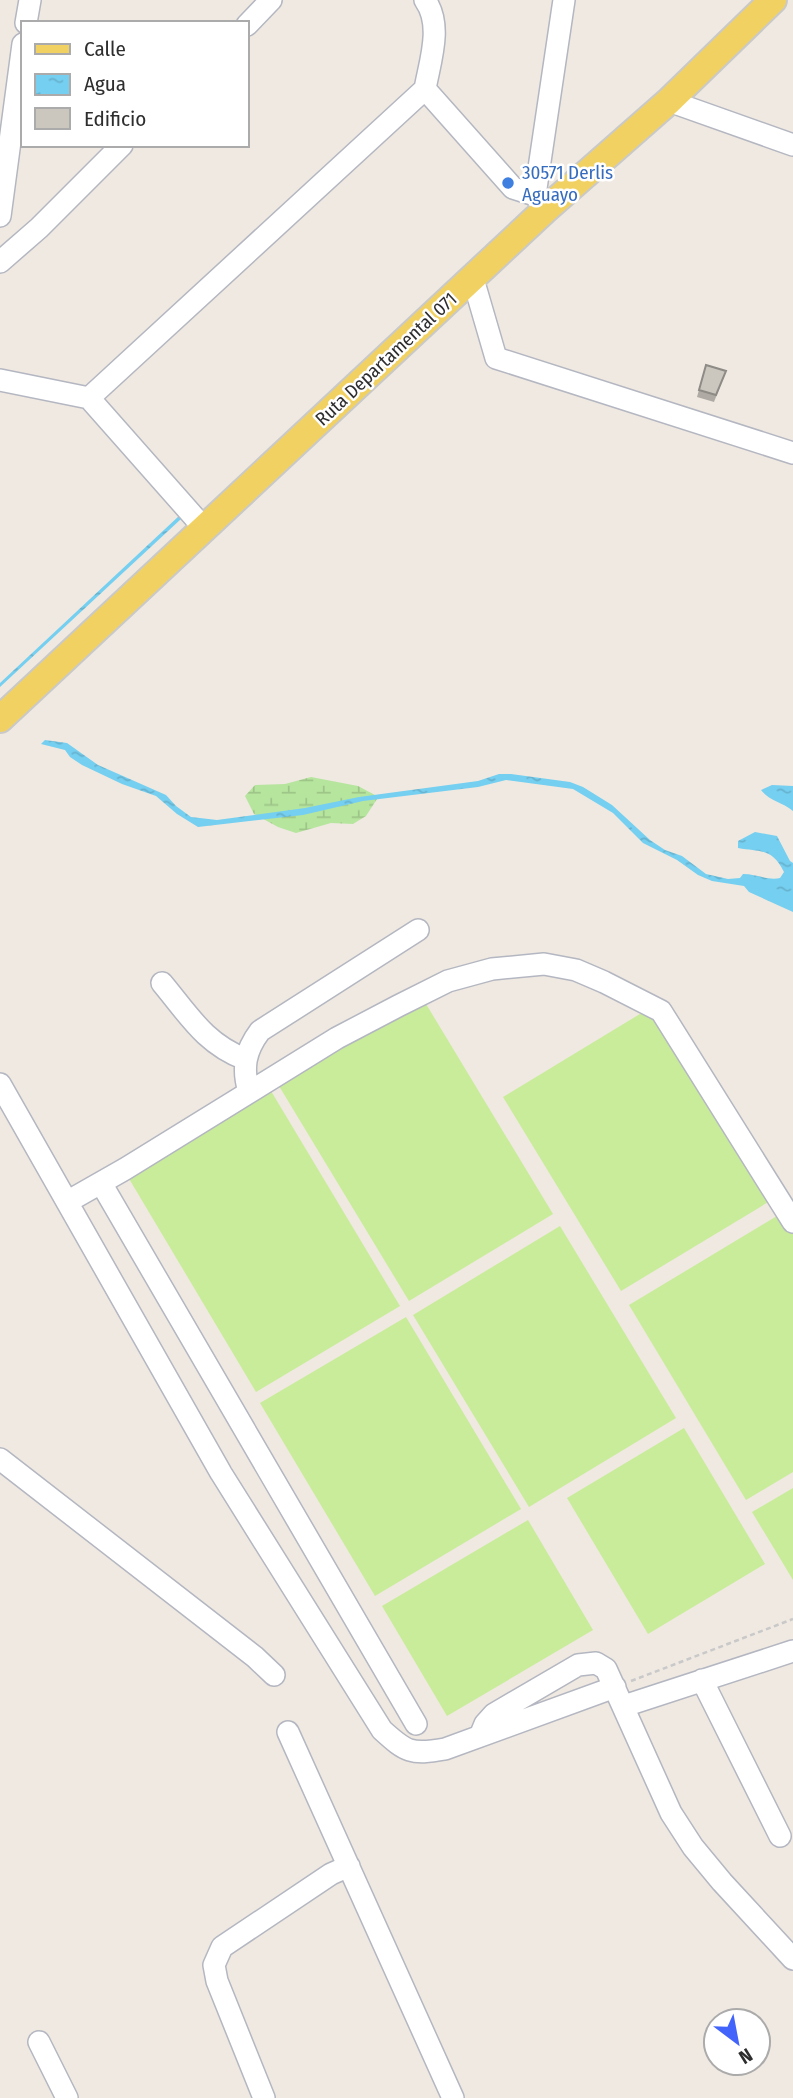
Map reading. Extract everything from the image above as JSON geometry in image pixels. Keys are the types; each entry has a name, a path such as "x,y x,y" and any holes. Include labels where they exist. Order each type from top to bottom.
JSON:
{"main road":[{"name":"Ruta Departamental 071","path":"0,719 472,279 540,202 669,101 773,0"}],"street":[{"path":"26,21 30,0"},
{"path":"248,24 271,0"},
{"path":"89,398 425,89 435,21 425,0"},
{"path":"425,89 513,188 540,202 564,0"},
{"path":"0,216 7,102 21,51"},
{"path":"669,101 793,145"},
{"path":"0,262 39,228 120,147"},
{"path":"472,279 496,358 793,453"},
{"path":"0,380 89,398 203,527"},
{"path":"249,1092 245,1059 250,1044 260,1031 418,930"},
{"path":"67,1202 337,1038 448,981 492,968 544,964 576,971 604,982 661,1011 793,1223"},
{"path":"162,983 210,1040 228,1053 245,1059"},
{"path":"0,1084 221,1473 382,1730 401,1747 421,1753 444,1749 480,1736 619,1697 702,1680 793,1651"},
{"path":"101,1183 416,1724"},
{"path":"0,1459 255,1657 274,1675"},
{"path":"480,1736 485,1724 494,1714 578,1665 596,1663 606,1669 671,1813 693,1847 722,1882 793,1959"},
{"path":"702,1680 780,1836"},
{"path":"288,1732 453,2098"},
{"path":"264,2098 217,1981 214,1965 222,1947 331,1874 349,1866"},
{"path":"39,2042 67,2098"}],"path":[{"path":"619,1697 793,1619"}],"green space":[{"path":"311,777 358,786 375,795 377,799 366,816 353,824 331,823 296,833 254,814 245,796 255,785 285,784"},
{"path":"423,999 553,1214 409,1301 279,1086"},
{"path":"658,1003 775,1198 621,1291 503,1097"},
{"path":"271,1091 400,1306 256,1392 128,1177"},
{"path":"782,1213 793,1232 793,1472 746,1500 629,1305"},
{"path":"560,1226 676,1418 529,1507 413,1315"},
{"path":"406,1317 521,1509 375,1596 260,1403"},
{"path":"684,1428 765,1564 648,1634 567,1498"},
{"path":"793,1488 793,1580 752,1512"},
{"path":"528,1520 593,1630 447,1716 382,1606"}],"water":[{"path":"180,515 181,519 0,687 0,683"},
{"path":"45,740 67,743 98,765 166,795 191,817 217,820 478,781 499,774 570,782 612,805 650,840 665,850 682,856 706,874 728,879 740,878 743,874 780,878 784,872 770,855 738,848 738,841 755,832 777,836 793,863 793,912 749,892 744,886 712,881 698,875 677,860 643,843 613,813 573,789 506,780 478,787 363,801 303,815 198,827 156,796 82,765 65,750 41,744"},
{"path":"772,785 793,786 793,811 761,790"}],"building":[{"path":"706,365 726,371 716,395 699,390"}],"place":[{"name":"30571 Derlis Aguayo","path":"508,183"}]}
